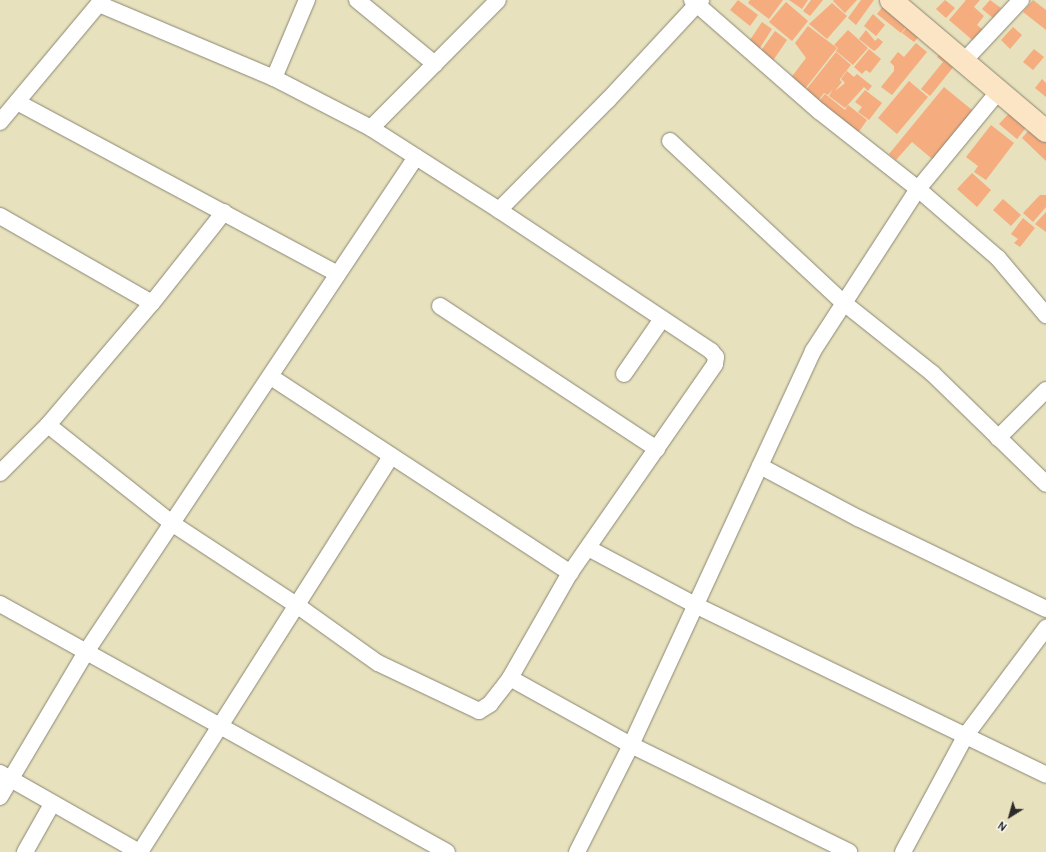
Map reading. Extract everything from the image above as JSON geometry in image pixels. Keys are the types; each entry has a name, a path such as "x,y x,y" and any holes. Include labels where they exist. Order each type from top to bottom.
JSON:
{"street":[{"path":"274,78 307,0"},
{"path":"357,0 435,64"},
{"path":"371,128 498,0"},
{"path":"891,0 998,92 1046,130"},
{"path":"963,62 1021,0"},
{"path":"0,122 101,2 274,78 371,128 499,210 716,357 715,364 570,573 510,678 490,704 479,711 378,663 298,606 173,524 48,425"},
{"path":"499,210 608,100 697,2 861,146 918,189 998,258 1046,315"},
{"path":"580,851 813,351 918,189 998,92"},
{"path":"17,102 338,274"},
{"path":"670,141 844,303 932,373 1046,484"},
{"path":"0,797 5,777 86,652 271,377 416,157"},
{"path":"0,473 48,425 152,303 224,212"},
{"path":"0,216 152,303"},
{"path":"440,306 657,449"},
{"path":"624,374 662,319"},
{"path":"271,377 570,573"},
{"path":"998,438 1046,390"},
{"path":"5,777 139,852 220,724 298,606 391,456"},
{"path":"760,466 858,518 1046,609"},
{"path":"588,548 695,605 1046,775"},
{"path":"0,604 220,724 447,852"},
{"path":"903,852 966,735 1046,628"},
{"path":"510,678 631,744 849,852"},
{"path":"25,852 52,804"}],"building":[{"path":"738,0 758,15 750,26 730,10"},
{"path":"750,0 783,0 769,19 748,3"},
{"path":"789,0 808,0 802,9"},
{"path":"811,0 823,0 810,16 803,11"},
{"path":"857,0 845,13 833,1"},
{"path":"861,0 874,0 856,25 848,18"},
{"path":"945,0 955,8 946,18 936,9"},
{"path":"966,0 980,0 974,7 984,16 977,25 987,33 977,44 949,20"},
{"path":"990,0 1001,8 993,18 982,9"},
{"path":"1033,0 1046,10 1046,30 1023,12"},
{"path":"887,1 911,21 901,33 877,14"},
{"path":"786,2 808,21 792,41 769,22"},
{"path":"832,3 847,16 827,39 809,24"},
{"path":"873,14 885,25 876,36 864,26"},
{"path":"762,22 772,29 756,54 746,46"},
{"path":"911,22 923,32 914,42 902,33"},
{"path":"808,26 837,48 804,90 790,79 806,58 795,43"},
{"path":"1013,27 1022,35 1010,49 1001,40"},
{"path":"848,30 868,48 853,65 836,51 838,48 834,45"},
{"path":"866,30 875,41 878,38 883,42 874,51 859,39"},
{"path":"775,31 787,40 770,65 758,55"},
{"path":"916,43 927,52 892,95 881,87 894,71 894,66 890,62 898,52 904,57"},
{"path":"945,48 959,60 930,96 921,89 943,62 937,57"},
{"path":"869,49 881,59 870,73 866,70 862,74 854,67"},
{"path":"1034,49 1044,57 1033,70 1023,62"},
{"path":"836,52 851,65 840,79 842,82 835,91 845,83 841,79 847,71 854,77 857,74 872,86 868,91 864,87 845,108 829,96 833,89 828,95 824,93 818,101 805,91"},
{"path":"1042,79 1046,83 1046,97 1035,88"},
{"path":"909,81 928,97 897,134 878,118"},
{"path":"944,87 977,114 937,163 912,142 896,160 889,154"},
{"path":"865,90 882,103 869,120 858,112 862,107 855,102"},
{"path":"825,94 845,110 848,105 867,120 856,136 815,106"},
{"path":"1015,107 1032,120 1017,139 999,124"},
{"path":"1035,123 1046,133 1046,161 1022,138"},
{"path":"991,125 1014,143 986,180 974,172 978,166 966,157"},
{"path":"972,173 991,190 977,207 957,189"},
{"path":"1040,195 1046,195 1046,207 1033,222 1023,213"},
{"path":"1003,199 1021,215 1011,226 993,210"},
{"path":"1046,212 1046,232 1035,224"},
{"path":"1023,218 1035,228 1020,247 1014,243 1018,239 1011,234"}]}
